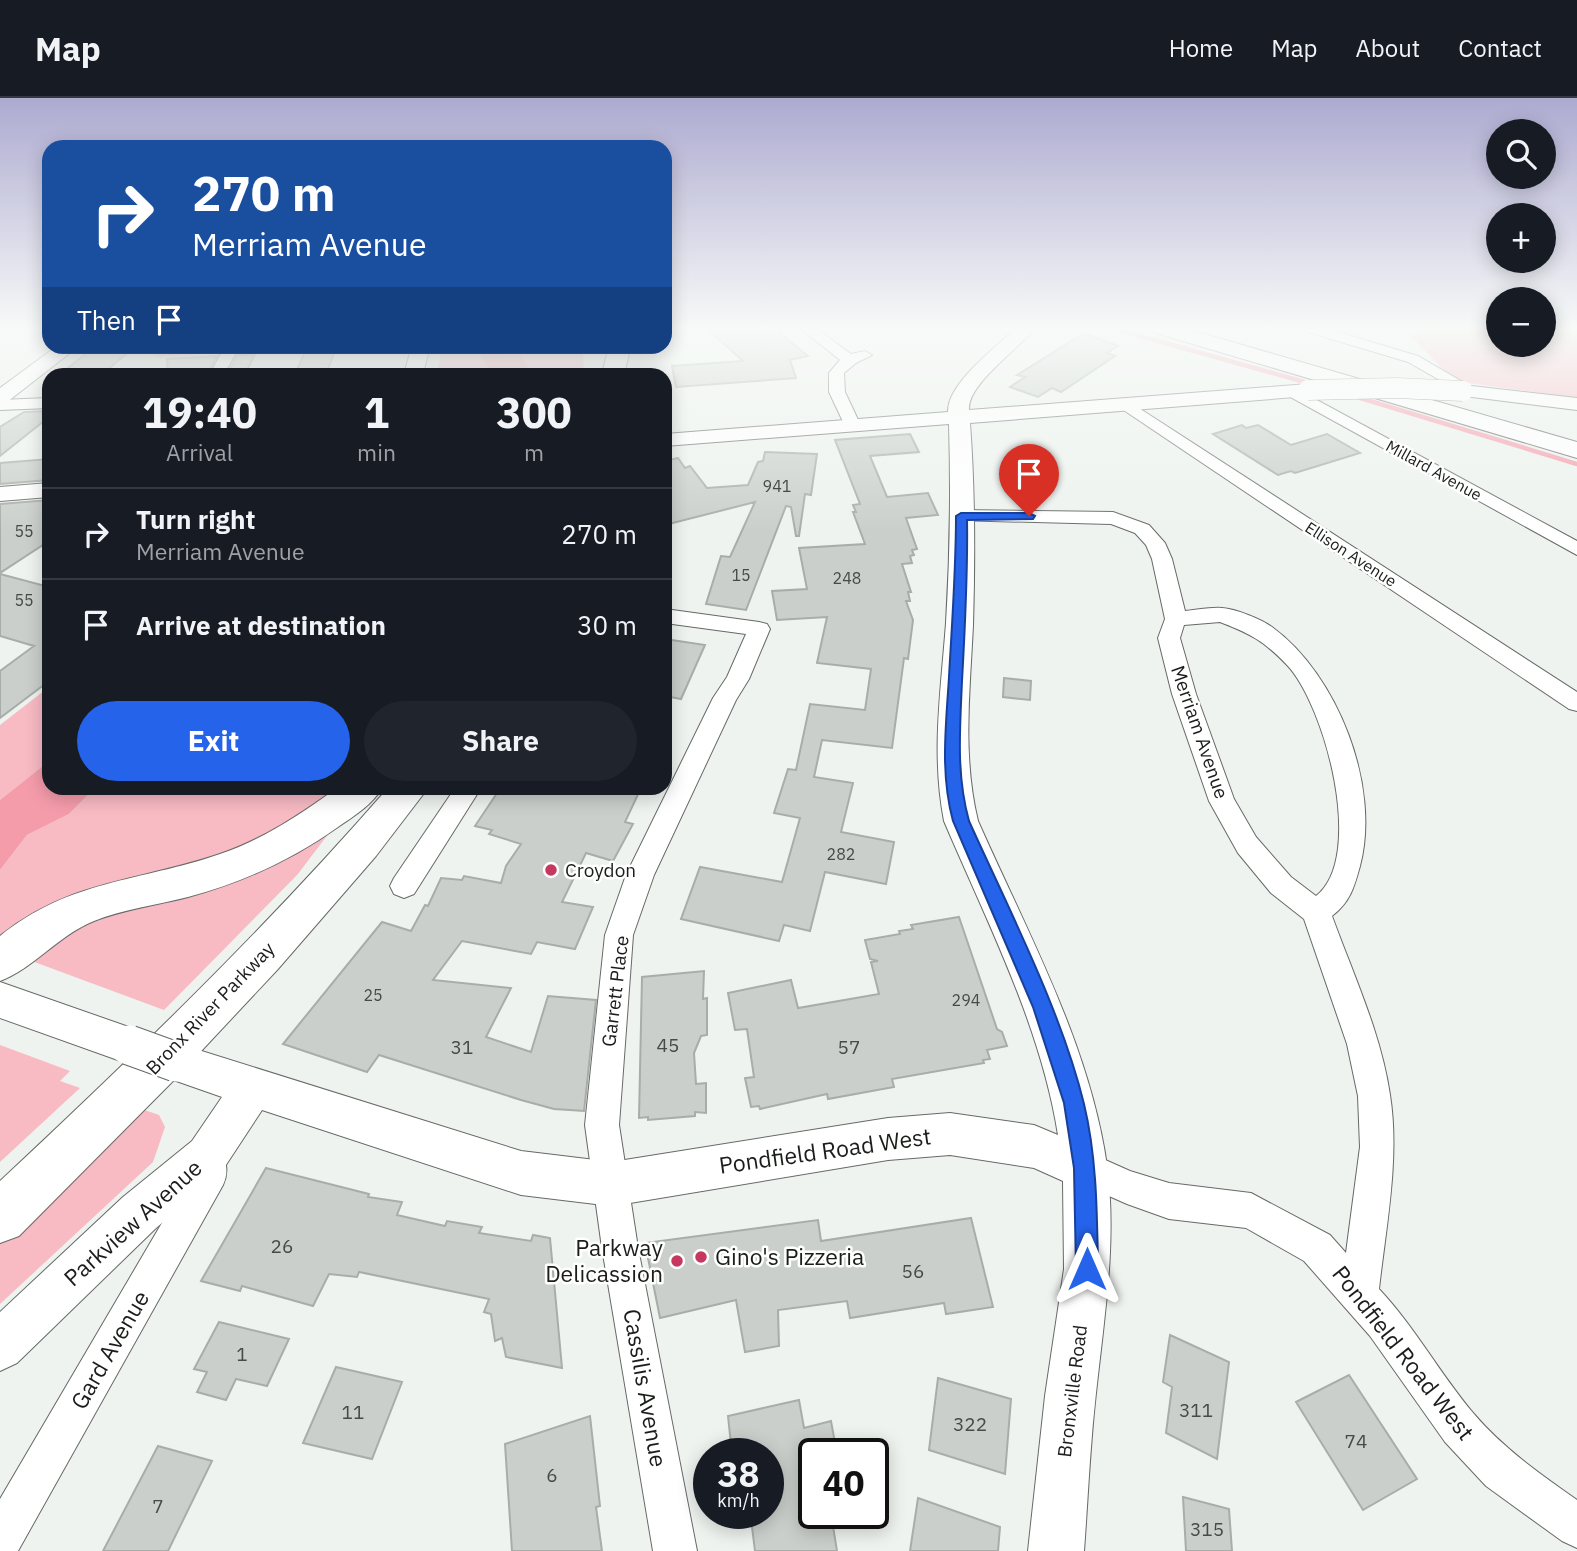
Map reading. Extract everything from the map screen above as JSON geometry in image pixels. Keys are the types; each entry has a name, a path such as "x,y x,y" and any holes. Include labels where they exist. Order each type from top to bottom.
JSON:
{"highway":[{"path":"1403,397 1577,450"},
{"path":"1452,397 1577,434"},
{"path":"0,962 45,926 80,909 113,897 202,876 250,860 292,838 353,795"},
{"name":"Bronx River Parkway","path":"0,1184 208,982 379,795"},
{"name":"Bronx River Parkway","path":"0,1217 114,1107 236,982 403,795"}],"street":[{"path":"838,397 852,424"},
{"name":"Bronxville Road","path":"961,397 958,401 962,566 951,762 955,797 961,821 1042,1007 1074,1103 1085,1168 1087,1269 1070,1396 1056,1551"},
{"path":"672,439 1222,397"},
{"name":"Millard Avenue","path":"1310,397 1577,550"},
{"path":"1512,397 1577,404"},
{"path":"0,405 42,403"},
{"name":"Ellison Avenue","path":"1125,404 1577,703"},
{"path":"0,494 42,491"},
{"name":"Merriam Avenue","path":"961,516 1113,519 1142,529 1155,543 1163,559 1176,619 1170,638 1175,660 1184,694 1222,801 1247,845 1273,875 1316,912 1363,1044 1374,1096 1377,1147 1360,1293"},
{"path":"1176,619 1196,613 1213,613 1235,617 1259,629 1286,648 1308,674 1326,708 1343,757 1352,807 1349,853 1339,893 1316,912"},
{"name":"Garrett Place","path":"612,1184 603,1125 619,935 640,875 725,698 738,679 759,629 672,617"},
{"path":"404,886 463,795"},
{"name":"Pondfield Road West","path":"0,1000 253,1088 522,1173 612,1184 888,1139 950,1134 1034,1147 1169,1201 1211,1204 1251,1211 1317,1248 1360,1293 1459,1428 1501,1471 1577,1526"},
{"name":"Parkview Avenue","path":"0,1346 139,1213 208,1156 253,1088"},
{"name":"Gard Avenue","path":"0,1541 211,1173 208,1156"},
{"name":"Cassilis Avenue","path":"612,1184 643,1383 675,1551"}],"shaded area":[{"path":"42,692 42,767 0,800 0,725"},
{"path":"42,767 42,795 88,795 69,814 27,835 0,870 0,800"},
{"path":"88,795 341,795 273,843 0,945 0,870 27,835 69,814"},
{"path":"338,821 298,874 164,1010 29,960 32,945"},
{"path":"0,1045 70,1071 60,1081 80,1088 0,1162"},
{"path":"133,1106 159,1115 165,1127 153,1162 0,1304 0,1242"}],"building":[{"path":"42,411 42,423 0,456 0,427 24,412"},
{"path":"1242,425 1246,428 1258,425 1291,445 1327,434 1360,453 1295,473 1291,471 1278,475 1213,434"},
{"path":"910,434 919,452 870,456 887,497 928,493 938,515 906,518 917,549 912,550 912,563 902,564 911,592 908,592 910,601 906,601 913,620 908,659 904,658 892,748 822,740 814,777 853,783 841,832 894,842 886,884 825,872 810,931 784,925 779,941 681,919 700,867 782,882 800,818 774,813 788,769 796,770 810,704 865,710 871,669 817,663 827,617 777,620 772,591 807,589 799,548 865,544 853,512 856,512 853,505 860,504 835,440"},
{"path":"765,452 817,454 811,495 805,494 799,536 796,536 791,507 786,506 746,610 706,604 721,556 730,557 755,502 672,523 672,459 678,458 685,468 690,466 707,488 748,485 758,462 763,461"},
{"path":"42,460 42,481 0,484 0,463"},
{"path":"42,501 42,546 0,573 0,504"},
{"path":"0,574 42,585 42,686 0,718 0,671 34,646 0,636"},
{"path":"672,640 705,645 681,699 672,697"},
{"path":"1004,678 1031,681 1030,700 1003,697"},
{"path":"496,795 638,795 625,822 633,824 613,861 586,853 562,902 593,907 575,949 537,942 531,954 462,941 433,980 511,988 486,1037 531,1052 548,996 596,1000 584,1111 554,1109 521,1100 379,1055 367,1072 283,1044 382,922 411,931 425,905 428,906 441,878 462,880 464,876 501,883 506,866 521,844 489,834 492,830 475,826"},
{"path":"959,917 997,1029 1002,1032 1007,1046 987,1050 990,1059 983,1060 984,1063 892,1079 894,1087 828,1099 827,1094 760,1109 759,1106 751,1107 745,1078 754,1077 747,1029 735,1030 728,993 791,980 798,1008 879,994 871,962 878,961 870,959 865,940 900,934 899,931 913,929 911,925"},
{"path":"704,971 703,999 707,998 707,1035 701,1036 694,1053 696,1084 706,1083 706,1113 695,1112 695,1116 648,1120 648,1117 639,1118 642,977"},
{"path":"266,1168 369,1194 368,1197 402,1202 397,1215 445,1226 447,1221 482,1227 479,1233 531,1241 533,1235 550,1238 562,1368 506,1357 502,1338 495,1341 491,1314 484,1312 489,1299 359,1272 357,1277 329,1274 313,1306 242,1286 240,1291 201,1281"},
{"path":"971,1218 993,1307 946,1314 944,1303 850,1318 847,1301 778,1310 779,1346 745,1352 736,1300 660,1318 645,1243 818,1220 821,1241"},
{"path":"219,1322 289,1339 267,1386 236,1379 226,1400 197,1392 207,1372 194,1369"},
{"path":"1170,1335 1229,1362 1217,1459 1166,1433 1172,1387 1163,1382"},
{"path":"336,1367 402,1382 372,1459 303,1443"},
{"path":"1349,1375 1417,1479 1363,1510 1296,1402"},
{"path":"938,1378 1011,1399 1005,1474 929,1450"},
{"path":"799,1400 804,1428 831,1421 834,1438 798,1438 798,1529 833,1529 837,1551 755,1551 752,1529 784,1529 784,1438 730,1438 728,1416"},
{"path":"590,1416 602,1551 512,1551 505,1444"},
{"path":"158,1446 212,1461 168,1551 103,1551"},
{"path":"1183,1497 1229,1509 1232,1551 1186,1551"},
{"path":"918,1498 1000,1527 998,1551 910,1551"}],"waterway":[{"path":"1357,397 1577,464"}],"place":[{"name":"Croydon","path":"551,870"},
{"name":"Gino's Pizzeria","path":"701,1257"},
{"name":"Parkway Delicassion","path":"677,1261"}],"route":[{"path":"1029,516 961,516 962,566 951,762 961,821 1042,1007 1074,1103 1085,1168 1087,1269"}]}
